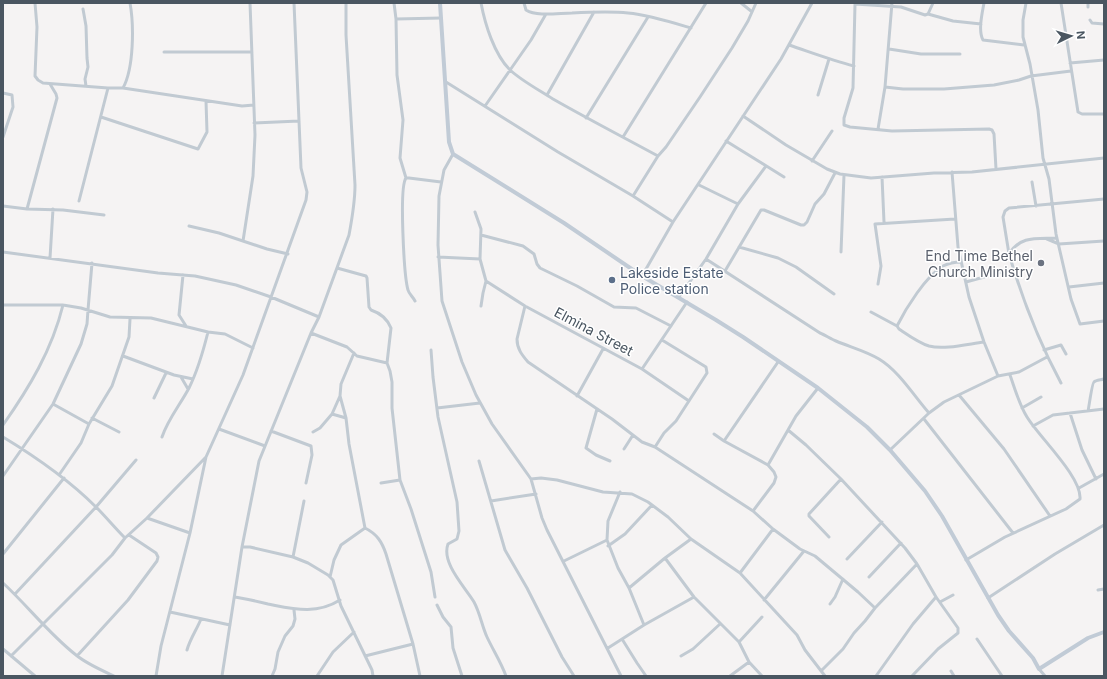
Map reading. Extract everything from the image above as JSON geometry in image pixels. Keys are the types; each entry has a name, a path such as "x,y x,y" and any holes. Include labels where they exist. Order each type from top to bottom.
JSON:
{"street":[{"path":"35,3 37,27 35,76 43,83 122,88 242,106 254,105"},
{"path":"122,88 127,80 133,37 130,3"},
{"path":"243,241 253,176 254,105 250,3"},
{"path":"156,676 161,646 190,533 206,457 243,375 288,254 306,200 307,192 301,168 294,3"},
{"path":"222,676 254,479 271,431 319,317 349,235 355,197 346,42 346,3"},
{"path":"394,3 396,19 397,75 403,120 400,158 406,178 404,181 402,198 404,253 408,291 415,301"},
{"path":"440,3 449,142 450,150 453,154 564,223 642,276 743,337 818,388 867,427 890,450 925,490 942,516 988,598 1009,631 1033,658 1045,676"},
{"path":"481,3 491,39 500,56 510,70 546,95 658,156"},
{"path":"524,3 526,10 529,12 546,14 594,12 629,13 691,28"},
{"path":"623,137 706,3"},
{"path":"741,3 751,11"},
{"path":"633,196 658,156 700,97 732,48 748,21 751,11 756,3"},
{"path":"642,276 673,222 699,185 789,45 812,3"},
{"path":"981,24 953,21 928,14 925,15 892,5 854,3 853,88 844,118 844,124 850,127 892,130 989,129 992,130 994,134 996,169"},
{"path":"928,14 932,3"},
{"path":"984,3 981,24 981,37 983,40 1024,45"},
{"path":"1026,3 1023,20 1024,45 1038,110 1042,154 1050,179 1057,238 1069,287 1078,322 1084,324 1104,321"},
{"path":"1061,3 1078,112 1082,114 1104,114"},
{"path":"878,129 885,87 892,5"},
{"path":"83,9 86,26 86,58 88,67 85,79 86,86"},
{"path":"546,95 594,12"},
{"path":"485,106 531,40 546,14"},
{"path":"586,118 648,17"},
{"path":"396,19 441,18"},
{"path":"1090,20 1092,23 1104,24"},
{"path":"789,45 854,66"},
{"path":"888,49 921,54 960,54"},
{"path":"164,52 252,52"},
{"path":"818,95 829,59"},
{"path":"1070,63 1104,60"},
{"path":"885,87 903,89 950,88 994,84 1019,80 1031,76 1071,71"},
{"path":"446,82 673,222"},
{"path":"27,209 57,98 50,84"},
{"path":"79,201 108,88"},
{"path":"3,93 12,95 13,107 3,137"},
{"path":"101,118 198,149 206,132 206,101"},
{"path":"743,116 812,161 835,173 844,175 871,178 972,172 1104,158"},
{"path":"254,123 299,121"},
{"path":"812,161 832,131"},
{"path":"726,141 784,177"},
{"path":"453,154 444,170 441,182 437,222 438,257 442,301 462,362 480,403 492,424 531,479 542,518 622,676"},
{"path":"679,297 706,258 738,204 766,166"},
{"path":"952,172 955,218 961,262 969,297 984,342 998,376"},
{"path":"725,270 759,212 762,210 801,226 805,224 815,204 824,194 835,173"},
{"path":"841,252 844,175"},
{"path":"882,177 884,222"},
{"path":"406,178 441,182"},
{"path":"1032,182 1036,206"},
{"path":"699,185 738,204"},
{"path":"1061,382 1044,350 1013,268 1009,254 1003,217 1005,211 1009,208 1104,199"},
{"path":"3,206 27,209 53,209 104,215"},
{"path":"50,258 53,209"},
{"path":"475,212 482,235 480,259 486,282 481,306"},
{"path":"878,284 881,266 874,226 875,224 884,222 955,218"},
{"path":"190,226 288,254"},
{"path":"482,235 523,246 534,254 536,264 540,268 572,283 614,307 636,308 671,326"},
{"path":"1046,238 1059,244 1104,241"},
{"path":"1009,254 1017,244 1023,240 1057,238"},
{"path":"739,247 778,258 790,264 834,294"},
{"path":"3,252 137,270 195,276 236,285 271,297 319,317"},
{"path":"438,257 480,259"},
{"path":"706,258 820,333 835,341 851,346 878,358 900,378 929,413"},
{"path":"897,326 925,282 942,266 954,262 961,262"},
{"path":"3,476 53,404 81,344 88,310 92,263"},
{"path":"337,268 366,276 370,310 378,312 391,328 387,364 392,382 392,408 400,480 431,572 435,597"},
{"path":"966,282 1013,268"},
{"path":"183,275 179,315 186,326"},
{"name":"Elmina Street","path":"486,282 525,306 642,369 689,401"},
{"path":"1069,287 1104,283"},
{"path":"642,369 687,302"},
{"path":"3,305 63,305 88,310 110,317 130,319 151,318 208,332 225,334 253,348"},
{"path":"3,425 23,396 40,366 53,335 63,305"},
{"path":"525,306 517,339 519,350 528,362 642,442 655,447 753,511 774,529 804,551 815,556 875,608"},
{"path":"871,312 897,326 899,329 928,346 936,347 984,342"},
{"path":"59,475 81,443 92,418 109,393 129,337 130,319"},
{"path":"162,437 166,425 193,379 200,363 208,332"},
{"path":"311,333 347,347 354,353 365,358 387,364"},
{"path":"655,447 664,433 676,422 706,376 707,370 698,362 662,340"},
{"path":"1044,350 1061,345 1066,354"},
{"path":"578,396 603,349"},
{"path":"432,350 432,364 437,408 445,452 455,489 459,531 456,540 448,544 446,551 455,576 474,603 487,636 501,662 506,676"},
{"path":"313,432 320,428 332,414 340,396 341,384 354,353"},
{"path":"123,356 181,378 193,379"},
{"path":"890,450 929,413 944,402 998,376 1010,375 1048,357"},
{"path":"724,441 778,362"},
{"path":"154,398 166,373"},
{"path":"966,560 1013,533 1066,509 1080,499 1079,488 1022,408 1010,375"},
{"path":"181,378 188,389"},
{"path":"1088,411 1092,384 1094,381 1104,379"},
{"path":"768,466 804,404 818,388"},
{"path":"959,395 1004,449 1050,516"},
{"path":"340,396 346,418 349,444 366,528"},
{"path":"1022,408 1042,398"},
{"path":"437,408 480,403"},
{"path":"53,404 89,424"},
{"path":"597,409 586,448 596,455 610,461"},
{"path":"1034,426 1053,415 1104,409"},
{"path":"332,414 346,418"},
{"path":"1070,414 1078,439 1096,479"},
{"path":"92,418 119,432"},
{"path":"924,419 1013,533"},
{"path":"219,428 265,446"},
{"path":"788,430 806,445 841,479 901,543 917,564 936,597 957,627 958,631 912,676"},
{"path":"271,431 311,446 312,455 306,483"},
{"path":"714,434 768,466 774,472 776,477 774,483 753,511"},
{"path":"624,449 633,435"},
{"path":"3,437 64,478 96,507 125,538"},
{"path":"11,656 112,555 125,538 147,518 206,457"},
{"path":"15,594 96,507 136,460"},
{"path":"479,461 505,550 527,588 562,657 574,676"},
{"path":"1079,488 1104,474"},
{"path":"3,554 64,478"},
{"path":"531,479 541,478 557,480 603,492 632,494 652,505 668,517 691,539 740,573 797,635 805,650 825,676"},
{"path":"829,536 809,516 809,514 841,479"},
{"path":"381,483 400,480"},
{"path":"620,492 608,521 608,546 629,588 644,625"},
{"path":"491,501 536,494"},
{"path":"293,557 304,501"},
{"path":"608,546 626,534 652,505"},
{"path":"147,518 190,533"},
{"path":"847,559 882,522"},
{"path":"988,598 1055,554 1104,525"},
{"path":"330,577 334,560 342,545 366,528"},
{"path":"366,528 372,531 381,541 386,554 413,644 420,676"},
{"path":"740,573 774,529"},
{"path":"77,656 128,600 157,561 158,557 156,553 129,535"},
{"path":"629,588 665,558 691,539"},
{"path":"564,562 607,540"},
{"path":"869,577 901,543"},
{"path":"242,547 250,547 293,557 308,563 330,577 333,580 344,613 373,676"},
{"path":"764,600 804,551"},
{"path":"665,558 694,597 739,642 749,662 762,676"},
{"path":"821,671 843,649 875,608 917,564"},
{"path":"830,604 835,597 843,579"},
{"path":"3,583 43,625 77,656 98,669 114,676"},
{"path":"1098,590 1104,589"},
{"path":"940,602 953,595"},
{"path":"608,648 644,625 694,597"},
{"path":"876,676 913,624 936,597"},
{"path":"235,598 294,610 323,608 331,606 340,600"},
{"path":"436,605 451,627 453,648 462,676"},
{"path":"272,676 275,669 278,652 285,636 293,626 295,620 294,610"},
{"path":"170,612 230,625"},
{"path":"739,642 762,617"},
{"path":"187,650 201,619"},
{"path":"682,656 693,649 720,624"},
{"path":"317,676 333,652 354,632"},
{"path":"1039,669 1088,638 1104,632"},
{"path":"622,639 646,676"},
{"path":"977,639 1002,676"},
{"path":"365,656 413,644"},
{"path":"3,649 35,676"},
{"path":"730,676 749,662"},
{"path":"951,671 954,676"}],"place":[{"name":"End Time Bethel Church Ministry","path":"1041,263"},
{"name":"Lakeside Estate Police station","path":"612,280"}]}
